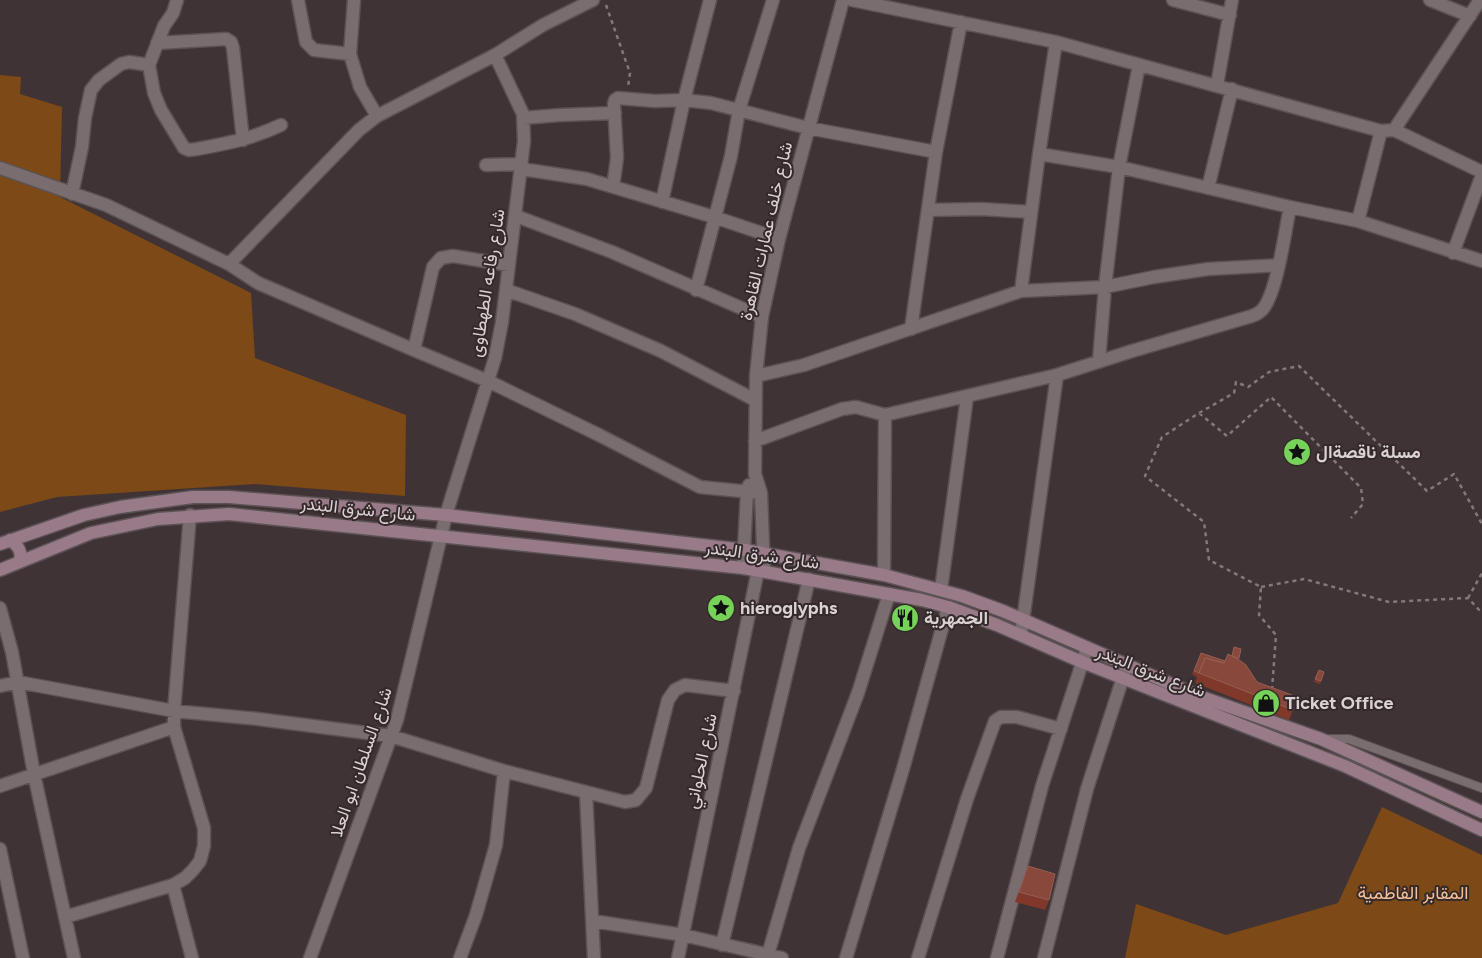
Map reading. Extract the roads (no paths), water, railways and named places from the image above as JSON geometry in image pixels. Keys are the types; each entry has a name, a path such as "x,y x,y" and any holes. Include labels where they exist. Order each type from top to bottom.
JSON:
{"main road":[{"name":"شارع شرق البندر","path":"5,542 66,521 120,507 156,501 229,497 446,515 744,550 884,575 983,603 1196,695 1352,752 1482,812"},
{"name":"شارع شرق البندر","path":"0,570 91,533 158,519 228,514 743,568 809,579 948,607 1345,766 1482,830"},
{"path":"5,542 18,547 20,562"},
{"path":"1283,741 1289,728"},
{"path":"1345,766 1352,752"}],"street":[{"path":"177,0 173,14 164,26 149,65 154,93 161,110 184,148 189,150 197,149 243,140 257,136 281,124"},
{"path":"298,0 306,42 309,47 314,50 350,54"},
{"path":"354,0 350,54 360,87 377,116"},
{"path":"229,264 359,130 377,116 495,55 543,25 593,0"},
{"path":"662,202 684,100 710,0"},
{"path":"696,290 730,156 738,110 773,0"},
{"name":"شارع خلف عمارات القاهرة","path":"762,571 764,554 761,493 755,474 754,400 762,318 808,128 843,0"},
{"path":"852,0 1056,42 1139,66 1217,84 1388,130 1482,173 1453,253"},
{"path":"1173,0 1230,15"},
{"path":"1217,84 1232,0"},
{"path":"1430,0 1470,16"},
{"path":"1358,221 1388,130 1480,0"},
{"path":"911,329 936,152 961,22"},
{"path":"157,43 226,39 230,42 233,48 243,140"},
{"path":"1021,291 1056,42"},
{"name":"شارع رفاعه الطهطاوى","path":"446,515 495,358 522,166 523,118 495,55"},
{"path":"72,194 91,90 99,80 122,64 128,62 149,65"},
{"path":"1099,360 1105,287 1119,167 1139,66"},
{"path":"1208,188 1232,89"},
{"path":"613,187 617,158 615,100 684,100 711,103 808,128 936,152"},
{"path":"523,118 615,114"},
{"path":"1039,154 1119,167 1358,221 1482,261"},
{"path":"486,165 522,166 587,179 780,239"},
{"path":"0,168 106,205 229,264 258,283 488,381 700,487 761,493"},
{"path":"755,441 842,409 856,407 885,415 1057,375 1099,360 1252,316 1261,311 1268,301 1279,266 1290,207"},
{"path":"928,210 981,209 1031,212"},
{"path":"516,216 612,252 762,318"},
{"path":"414,350 434,267 441,258 453,256 509,265"},
{"path":"756,376 804,365 1021,291 1105,287 1208,269 1279,266"},
{"path":"506,290 576,314 661,351 754,400"},
{"path":"1021,636 1057,375"},
{"path":"941,590 967,396"},
{"path":"884,575 885,415"},
{"name":"شارع خلف عمارات القاهرة","path":"743,568 747,492 755,474"},
{"name":"شارع السلطان ابو العلا","path":"310,958 397,720 446,515"},
{"path":"65,917 173,885 193,870 200,861 204,846 204,828 174,727 190,516"},
{"name":"شارع الحلواني","path":"678,958 734,691 762,571"},
{"path":"722,945 809,579"},
{"path":"767,957 799,848 858,692 889,594"},
{"path":"846,958 948,607"},
{"path":"0,608 12,652 34,774 74,958"},
{"path":"997,958 1042,786 1087,648"},
{"path":"1044,958 1087,789 1127,666"},
{"path":"0,686 18,682 174,711 258,719 391,736 504,771 625,802 636,800 646,788 668,700 675,690 685,686 734,691"},
{"path":"918,958 967,799 995,721 1000,717 1017,717 1062,728"},
{"path":"0,786 174,727"},
{"path":"460,958 476,914 496,845 504,771"},
{"path":"586,792 594,958"},
{"path":"0,849 23,958"},
{"path":"173,885 192,958"},
{"path":"593,921 683,935 767,957 782,958"}],"lane":[{"path":"1320,739 1349,739 1482,788"}],"place":[{"name":"مسلة ناقصةال","path":"1297,452"},
{"name":"hieroglyphs","path":"721,608"},
{"name":"الجمهرية","path":"905,618"},
{"name":"Ticket Office","path":"1266,703"}],"park label":[{"name":"المقابر الفاطمية","path":"1413,893"}]}
